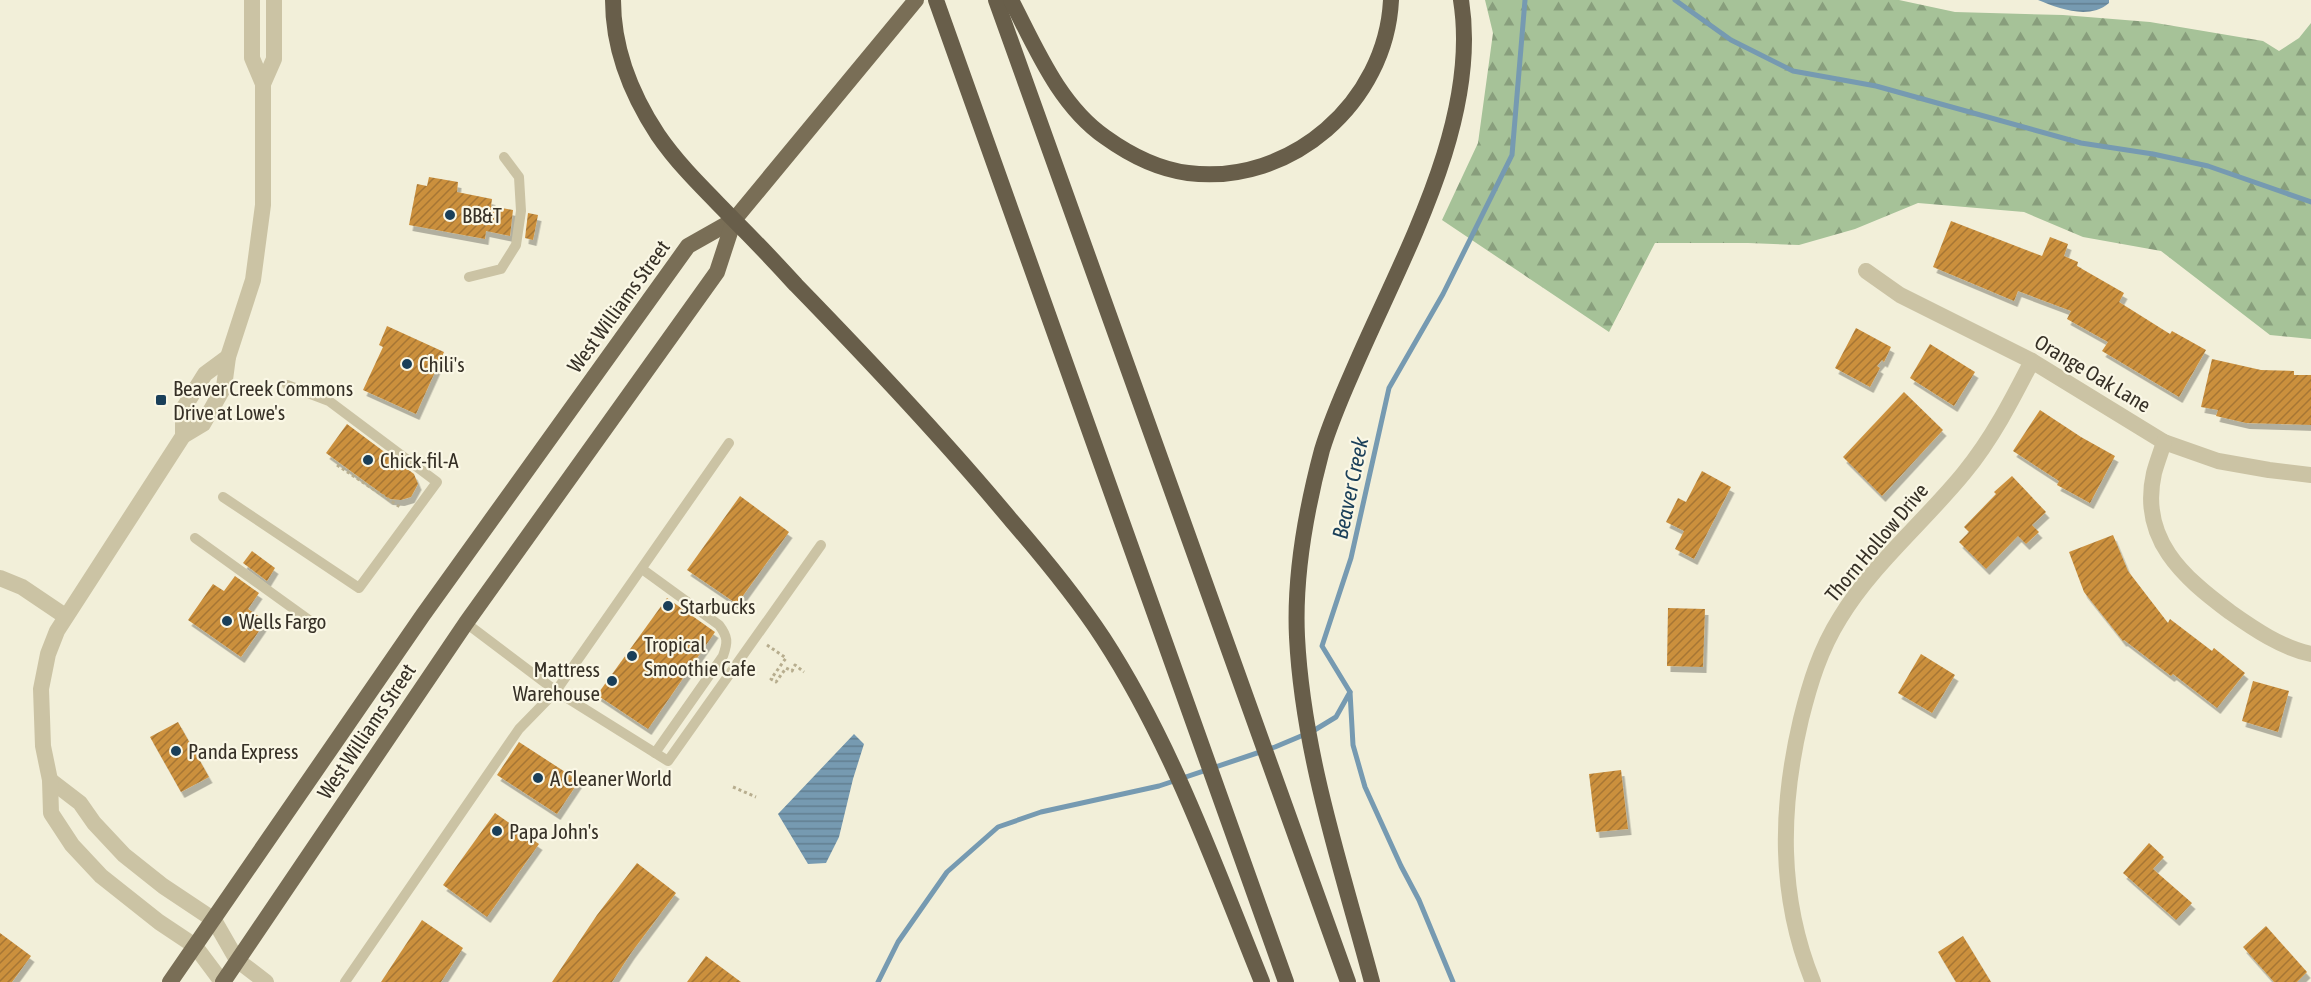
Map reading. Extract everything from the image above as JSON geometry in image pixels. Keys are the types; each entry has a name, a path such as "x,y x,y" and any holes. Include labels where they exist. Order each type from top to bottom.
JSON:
{"highway":[{"path":"614,0 613,13 620,59 636,97 658,134 690,177 882,373 966,465 1053,569 1104,639 1149,717 1191,809 1262,982"},
{"path":"936,0 1286,982"},
{"path":"996,0 1348,982"},
{"path":"1011,0 1047,71 1071,105 1103,136 1134,156 1162,167 1189,173 1231,173 1268,164 1294,153 1318,138 1343,116 1367,84 1382,52 1391,0"},
{"path":"1372,982 1318,780 1304,709 1297,636 1300,571 1308,510 1323,448 1337,408 1429,197 1456,112 1462,62 1461,0"}],"main road":[{"path":"734,220 916,0"},
{"name":"West Williams Street","path":"222,982 466,623 717,272 734,220"},
{"name":"West Williams Street","path":"170,982 423,615 688,246 734,220"}],"street":[{"path":"252,0 252,58 263,84"},
{"path":"222,982 195,946 118,890 86,862 67,839 51,813 50,780 43,746 42,689 48,654 65,616 183,436 203,424 225,387 228,357 253,280 261,230 263,84 274,59 274,0"},
{"name":"Orange Oak Lane","path":"1866,271 1900,295 2032,361 2164,442 2218,461 2311,475"},
{"path":"183,436 183,409 205,374 228,357"},
{"name":"Thorn Hollow Drive","path":"1813,982 1796,931 1784,831 1787,790 1796,737 1813,671 1840,617 1860,590 1989,442 2032,361"},
{"path":"2164,442 2154,473 2152,507 2161,540 2169,555 2191,582 2237,617 2274,640 2311,654"},
{"path":"0,578 22,587 65,616"},
{"path":"50,780 80,804 107,839 124,855 163,886 214,920 237,960 267,982"}],"lane":[{"path":"469,277 501,269 516,245 521,211 519,177 504,158"},
{"path":"223,497 358,588 437,482 329,401 287,385"},
{"path":"345,982 519,729 556,691 729,443"},
{"path":"195,538 316,625"},
{"path":"466,623 556,691 668,761 821,544"},
{"path":"642,569 719,626 727,636 723,656 655,753"}],"path":[{"path":"337,465 406,512"},
{"path":"767,645 804,672"},
{"path":"786,658 771,679 776,682 786,668 792,671 795,665"},
{"path":"733,787 756,797"}],"green space":[{"path":"1485,0 1899,0 1955,12 2063,15 2150,22 2263,41 2279,51 2299,38 2311,23 2311,339 2270,335 2161,251 2083,237 2024,212 1918,203 1855,229 1799,245 1655,243 1609,332 1442,220 1478,143 1493,33"}],"water":[{"path":"2038,0 2109,0 2109,3 2093,11 2084,12 2056,7"},
{"path":"854,734 864,744 839,837 826,863 808,864 778,814"}],"building":[{"name":"BB&T","path":"429,177 458,182 457,192 492,199 491,206 513,210 510,236 486,231 485,239 409,225 417,184 427,186"},
{"path":"528,213 538,215 533,240 525,238"},
{"path":"1951,221 2042,256 2050,237 2068,244 2064,256 2078,262 2077,266 2124,293 2119,302 2170,334 2172,331 2206,350 2179,397 2102,351 2108,342 2067,319 2071,311 2018,291 2014,301 1933,267"},
{"name":"Chili's","path":"387,326 444,352 416,414 363,390 383,347 379,345"},
{"path":"1856,328 1891,347 1884,362 1882,360 1877,366 1880,368 1870,387 1835,368"},
{"path":"1930,344 1975,372 1954,406 1910,378"},
{"path":"2212,359 2261,370 2294,371 2294,375 2311,375 2311,425 2246,423 2216,416 2218,410 2201,407"},
{"path":"1904,392 1943,430 1882,496 1843,457"},
{"path":"2040,410 2115,456 2090,503 2057,485 2059,481 2013,451"},
{"name":"Chick-fil-A","path":"347,424 414,474 418,484 411,497 401,500 389,499 326,453"},
{"path":"1702,471 1731,487 1694,559 1675,549 1684,531 1666,522 1678,498 1686,502"},
{"path":"2012,476 2046,512 2032,525 2039,532 2026,544 2018,536 1986,569 1959,542 1969,532 1964,527 1996,494 1994,492"},
{"path":"740,496 789,532 737,604 687,570"},
{"path":"2113,535 2128,571 2168,623 2170,619 2212,651 2214,648 2245,673 2217,708 2173,674 2171,676 2123,641 2084,592 2069,552"},
{"path":"252,551 275,568 267,581 243,563"},
{"name":"Wells Fargo","path":"235,576 259,593 248,609 266,621 241,657 188,620 213,584 224,591"},
{"path":"667,598 715,632 648,729 597,695"},
{"path":"1668,608 1705,609 1703,667 1667,666"},
{"path":"1921,654 1955,675 1932,713 1898,693"},
{"path":"2253,681 2289,691 2278,732 2242,721"},
{"name":"Panda Express","path":"178,722 209,777 181,792 150,737"},
{"name":"A Cleaner World","path":"519,742 579,781 557,814 497,775"},
{"path":"1621,770 1628,829 1596,832 1589,774"},
{"path":"495,813 539,844 487,917 443,885"},
{"path":"2149,843 2164,857 2153,869 2192,903 2176,920 2123,873"},
{"path":"637,863 676,893 612,982 552,982 597,915"},
{"path":"422,920 463,948 441,982 381,982"},
{"path":"2266,926 2307,972 2297,982 2274,982 2243,947"},
{"path":"0,933 31,956 12,982 0,982"},
{"path":"1963,936 1991,982 1956,982 1938,952"},
{"path":"706,956 741,982 687,982"}],"waterway":[{"name":"Beaver Creek","path":"1453,982 1419,900 1365,787 1353,745 1350,692 1322,646 1351,558 1389,388 1443,294 1512,155 1525,0"},
{"path":"1675,0 1731,40 1793,71 1876,86 2081,143 2153,154 2208,166 2311,202"},
{"path":"878,982 898,942 947,872 998,827 1041,812 1159,786 1275,747 1313,731 1336,717 1350,692"}],"place":[{"name":"BB&T","path":"450,215"},
{"name":"Chili's","path":"407,364"},
{"name":"Beaver Creek Commons Drive at Lowe's","path":"161,400"},
{"name":"Chick-fil-A","path":"368,460"},
{"name":"Starbucks","path":"668,606"},
{"name":"Wells Fargo","path":"227,621"},
{"name":"Tropical Smoothie Cafe","path":"632,656"},
{"name":"Mattress Warehouse","path":"612,681"},
{"name":"Panda Express","path":"176,751"},
{"name":"A Cleaner World","path":"538,778"},
{"name":"Papa John's","path":"497,831"}]}
